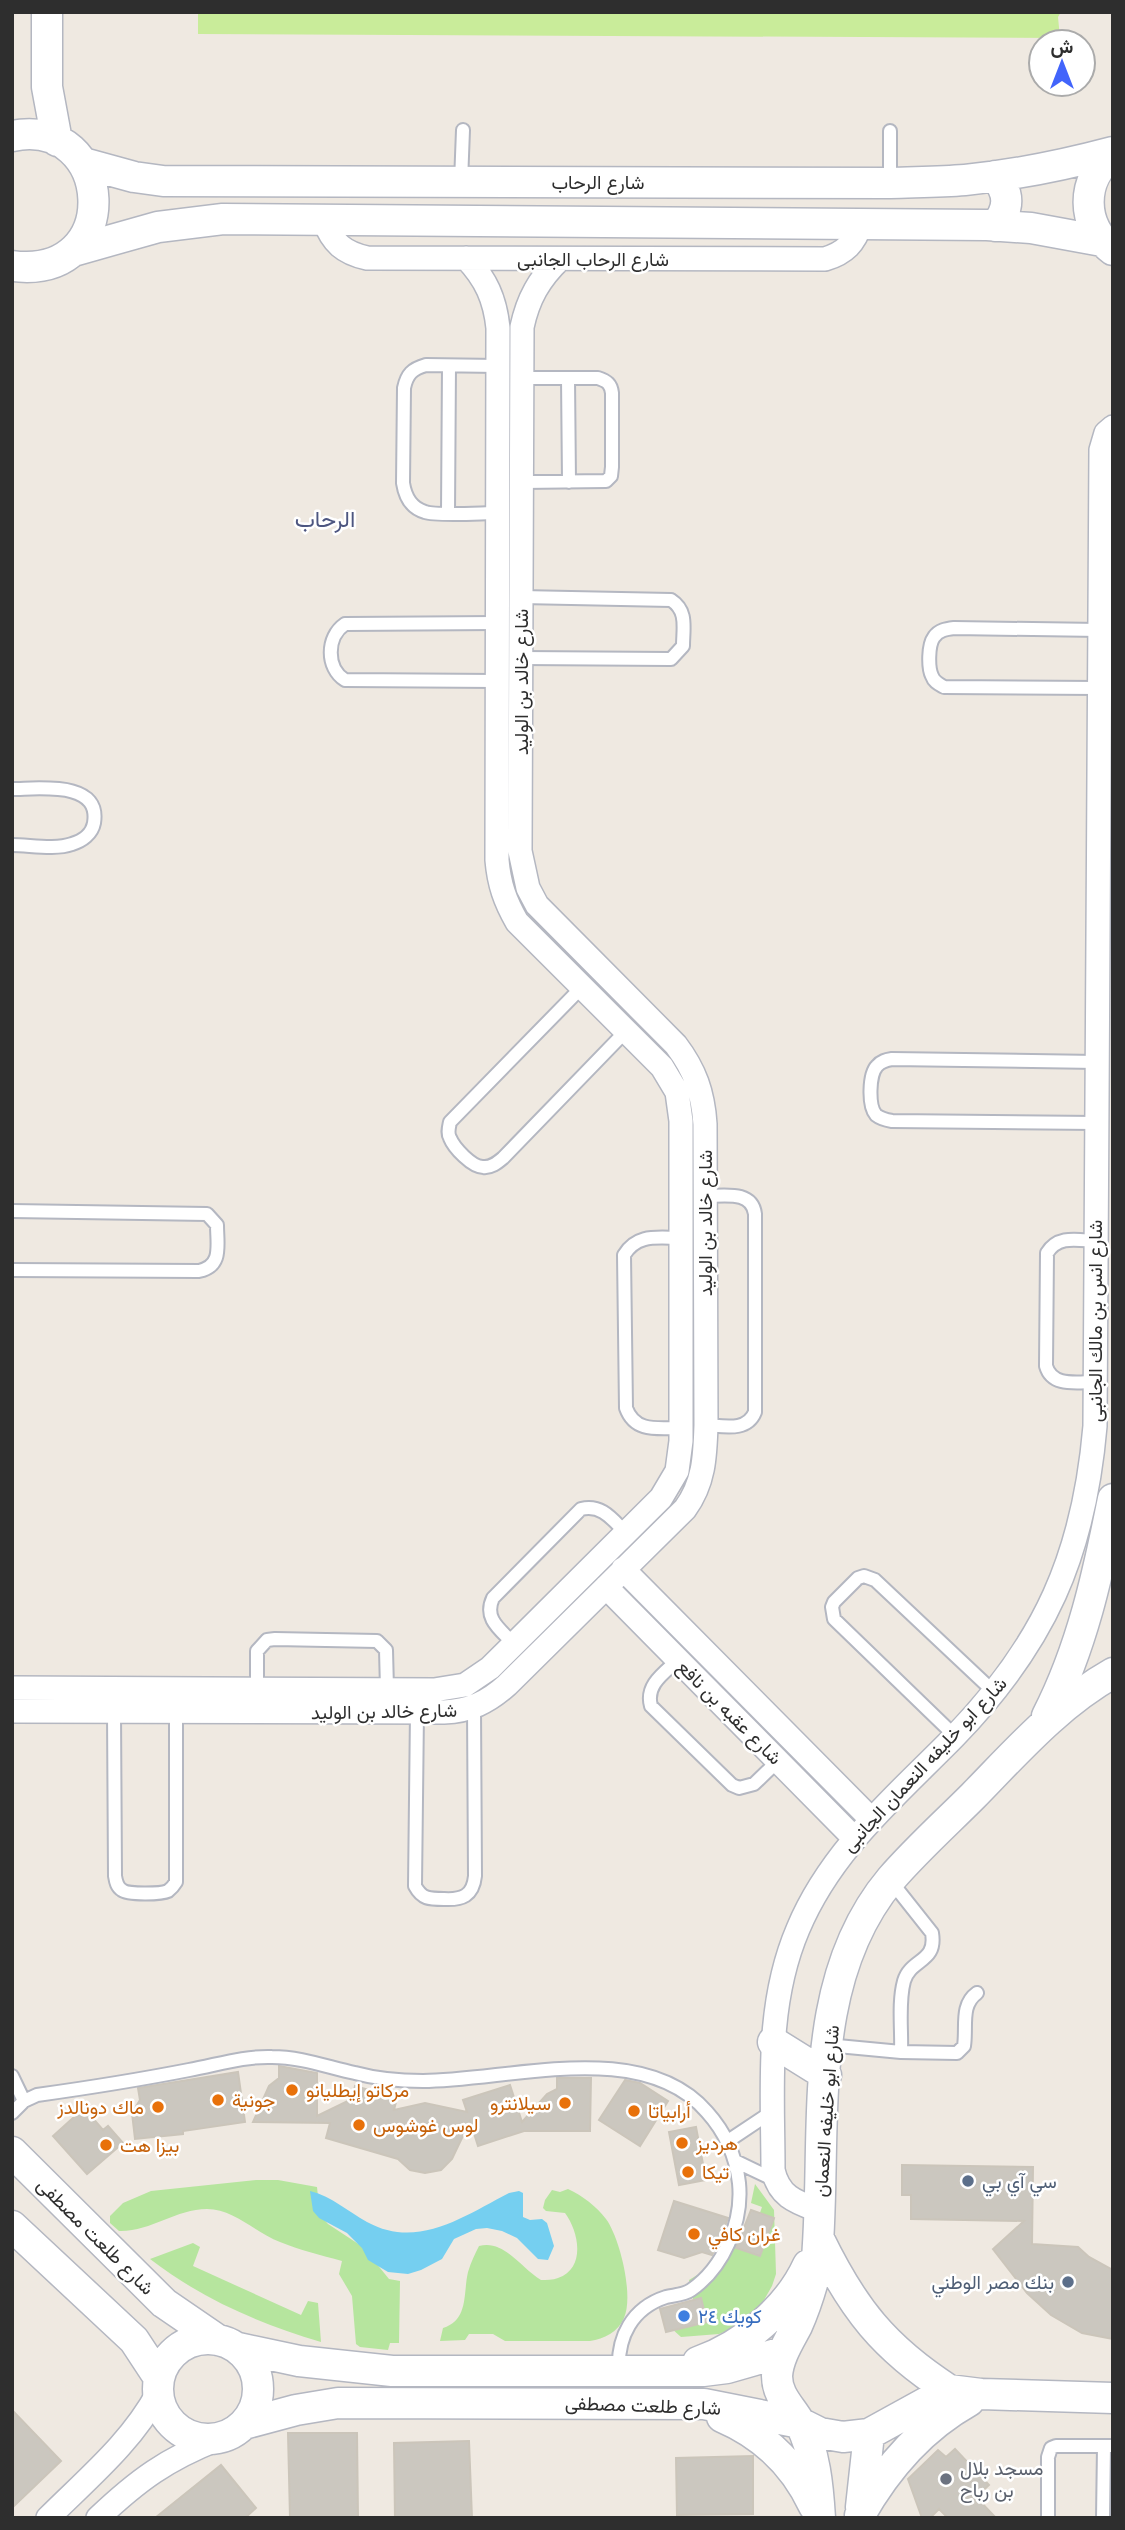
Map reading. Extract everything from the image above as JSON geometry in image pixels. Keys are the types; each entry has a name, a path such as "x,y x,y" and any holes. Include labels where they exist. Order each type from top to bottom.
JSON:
{"street":[{"path":"47,12 47,87 57,141"},
{"path":"12,136 40,135 57,141 71,150 83,163 92,180 95,199 93,218 85,236 73,251"},
{"path":"1109,252 1094,228 1089,214 1088,198 1098,169 1113,154"},
{"name":"شارع الرحاب","path":"83,163 134,177 163,181 890,183 995,176 1113,154"},
{"path":"995,176 1003,184 1007,206 995,226"},
{"name":"شارع الرحاب","path":"12,279 26,267 57,261 73,251 132,233 223,219 995,226 1040,229 1109,252"},
{"name":"شارع الرحاب الجانبى","path":"324,220 329,234 338,246 367,258 825,259 838,255 849,247 858,236 861,223"},
{"name":"شارع خالد بن الوليد","path":"12,1688 434,1690 464,1685 478,1678 626,1533 670,1485 680,1457 681,1106 677,1092 662,1067 517,922 506,903 499,882 496,308 485,281 466,258"},
{"name":"شارع خالد بن الوليد","path":"12,1711 459,1712 474,1708 496,1696 685,1509 694,1497 702,1477 706,1459 705,1196 704,1103 698,1082 689,1062 676,1045 537,905 528,888 520,851 522,327 527,307 546,272 560,259"},
{"name":"شارع انس بن مالك الجانبى","path":"1060,1584 1073,1548 1090,1474 1094,1426 1101,450 1102,442 1113,427"},
{"path":"497,558 521,559"},
{"path":"626,1031 644,1014"},
{"path":"681,1303 706,1304"},
{"path":"1043,1725 1061,1689 1088,1613 1109,1539 1113,1499"},
{"name":"شارع عقبه بن نافع","path":"623,1569 871,1819"},
{"name":"شارع ابو خليفه النعمان الجانبى","path":"775,2180 775,2007 797,1931 821,1882 854,1838 955,1736 994,1692 1019,1659 1060,1584"},
{"name":"شارع عقبه بن نافع","path":"606,1587 854,1838"},
{"name":"شارع ابو خليفه النعمان","path":"820,2518 811,2452 800,2423 786,2406 777,2375 783,2351 808,2298 816,2270 827,2045 834,2001 847,1958 865,1918 890,1880 1043,1725 1090,1686 1113,1673"},
{"path":"773,2042 826,2075"},
{"name":"شارع طلعت مصطفى","path":"12,2152 164,2303 228,2344 299,2361 392,2371 675,2371 727,2368 783,2351"},
{"path":"775,2180 779,2188 820,2225 851,2299 871,2326 903,2358 949,2390 1110,2401"},
{"path":"675,2371 707,2359 737,2343 764,2322 787,2298 806,2270 820,2225"},
{"path":"12,2226 134,2340 159,2386 162,2410 171,2424 185,2434 201,2439 218,2439"},
{"path":"48,2518 119,2448 141,2421 159,2386 165,2364 175,2352 202,2339 228,2344 248,2358 256,2371 259,2385 253,2413 244,2424 237,2431 168,2461 145,2476 99,2518"},
{"name":"شارع طلعت مصطفى","path":"244,2424 283,2413 338,2403 678,2404 730,2407 800,2423 820,2433 844,2437 869,2434 949,2390"},
{"path":"860,2517 891,2466 910,2445 932,2425 981,2394"},
{"path":"678,2404 709,2411 738,2424 764,2441 788,2463 806,2489 820,2518"},
{"path":"860,2517 869,2434"}],"lane":[{"path":"461,182 463,130"},
{"path":"890,131 890,183"},
{"path":"497,513 425,513 405,496 403,483 406,377 414,368 426,365 498,366"},
{"path":"448,513 449,366"},
{"path":"522,378 606,380 612,393 611,476 606,481 522,482"},
{"path":"568,378 569,482"},
{"path":"521,597 671,600 679,605 683,612 683,646 671,659 521,658"},
{"path":"497,623 345,624 337,629 332,638 332,667 337,675 345,680 497,681"},
{"path":"1099,688 944,687 930,674 930,644 935,635 944,629 954,628 1100,630"},
{"path":"12,789 67,789 83,794 93,807 94,824 85,839 70,845 12,845"},
{"path":"582,987 450,1122 450,1140 474,1165 495,1165 503,1158 626,1031"},
{"path":"1096,1123 892,1121 876,1115 872,1108 872,1074 876,1066 892,1059 1097,1062"},
{"path":"705,1196 741,1196 754,1205 755,1214 755,1412 752,1419 740,1427 706,1426"},
{"path":"12,1211 207,1214 217,1225 218,1257 214,1264 199,1271 12,1270"},
{"path":"681,1238 646,1237 636,1241 624,1255 626,1408 629,1418 637,1426 681,1428"},
{"path":"1094,1382 1062,1381 1054,1379 1048,1373 1047,1253 1057,1242 1064,1240 1096,1241"},
{"path":"514,1644 490,1615 489,1607 493,1598 581,1509 597,1508 604,1511 626,1533"},
{"path":"955,1736 834,1619 834,1602 858,1578 870,1577 994,1692"},
{"path":"257,1689 257,1651 261,1644 267,1640 288,1639 377,1641 386,1650 387,1689"},
{"path":"678,1660 649,1691 651,1706 732,1785 739,1788 754,1784 778,1760"},
{"path":"416,1712 415,1886 419,1894 427,1899 460,1900 469,1895 475,1876 474,1708"},
{"path":"114,1712 115,1875 120,1890 127,1893 164,1893 176,1882 176,1712"},
{"path":"890,1880 932,1933 934,1943 931,1952 916,1964 905,1980 901,2052"},
{"path":"827,2045 951,2054 961,2050 965,2040 967,2004 977,1993"},
{"path":"12,2113 24,2101 37,2095 191,2070 245,2058 300,2059 353,2073 409,2081 582,2069 640,2073 662,2080 701,2104 728,2141 739,2185 738,2210 733,2233 722,2256 707,2276 689,2292 663,2298 636,2315 626,2327 620,2341 619,2371"},
{"path":"12,2076 24,2101"},
{"path":"728,2141 773,2110"},
{"path":"735,2161 775,2180"},
{"path":"1048,2518 1048,2452 1051,2448 1108,2446 1103,2518"}],"green space":[{"path":"198,12 1061,12 1058,17 1059,28 1027,28 1027,38 198,34"},
{"path":"278,2180 317,2187 320,2215 328,2224 363,2247 389,2279 400,2281 399,2343 390,2343 388,2350 360,2347 356,2344 352,2296 339,2274 342,2261 280,2242 236,2217 217,2210 196,2210 130,2230 119,2231 110,2223 110,2216 123,2203 151,2191"},
{"path":"755,2184 774,2210 776,2274 772,2286 760,2307 736,2327 719,2334 681,2337 671,2328 696,2313 689,2280 712,2266 726,2242 748,2247 762,2207 751,2203"},
{"path":"568,2189 598,2210 616,2239 624,2267 627,2296 627,2308 618,2327 605,2337 590,2341 505,2341 493,2334 469,2334 465,2340 440,2341 443,2328 457,2319 461,2312 468,2272 479,2246 488,2245 504,2251 541,2280 558,2278 573,2266 577,2249 570,2221 565,2213 546,2211 543,2208 552,2190 560,2192"},
{"path":"193,2243 200,2247 193,2266 301,2315 308,2301 318,2303 321,2342 275,2327 210,2298 150,2259"}],"water":[{"path":"310,2191 333,2201 367,2222 386,2230 404,2233 440,2227 509,2193 519,2191 523,2193 523,2217 530,2220 542,2219 547,2223 554,2246 548,2260 538,2259 517,2238 502,2231 476,2229 454,2239 442,2259 421,2270 408,2274 388,2272 368,2260 362,2248 347,2233 319,2218 313,2211"}],"building":[{"path":"279,2066 317,2073 317,2116 352,2099 355,2086 397,2098 394,2110 425,2103 467,2112 463,2100 510,2085 522,2122 547,2094 557,2089 557,2078 591,2078 590,2131 524,2131 478,2146 470,2121 452,2159 441,2170 425,2173 410,2170 398,2159 326,2138 330,2123 253,2122 269,2086 279,2078"},
{"path":"238,2072 245,2122 183,2131 183,2134 135,2139 132,2113 140,2100 138,2088"},
{"name":"أرابياتا","path":"625,2080 640,2083 668,2101 640,2146 599,2120"},
{"path":"84,2108 103,2130 108,2126 123,2143 87,2174 53,2136"},
{"path":"696,2127 706,2180 679,2185 669,2132"},
{"path":"902,2165 1033,2167 1032,2244 1078,2247 1089,2257 1113,2270 1113,2339 1082,2333 1051,2315 1027,2293 993,2249 1024,2221 911,2219 911,2195 902,2195"},
{"name":"غران كافي","path":"674,2201 728,2218 712,2255 702,2252 684,2258 658,2250"},
{"path":"751,2210 774,2218 760,2256 736,2248"},
{"name":"كويك ٢٤","path":"701,2298 707,2322 666,2332 660,2309"},
{"path":"12,2410 61,2461 12,2508"},
{"path":"288,2433 357,2433 358,2518 290,2518"},
{"path":"469,2441 472,2518 395,2518 394,2443"},
{"name":"مسجد بلال بن رباح","path":"955,2449 989,2485 976,2497 996,2518 948,2518 939,2509 930,2518 922,2518 908,2479 938,2450 946,2457"},
{"path":"753,2456 753,2514 677,2515 676,2458"},
{"path":"221,2465 256,2508 245,2518 155,2518"}],"place":[{"name":"مركاتو إيطليانو","path":"292,2090"},
{"name":"جونية","path":"218,2100"},
{"name":"سيلانترو","path":"565,2103"},
{"name":"ماك دونالدز","path":"158,2107"},
{"name":"أرابياتا","path":"634,2111"},
{"name":"لوس غوشوس","path":"359,2125"},
{"name":"هرديز","path":"682,2143"},
{"name":"بيزا هت","path":"106,2145"},
{"name":"تيكا","path":"688,2172"},
{"name":"سي آي بي","path":"968,2181"},
{"name":"غران كافي","path":"694,2234"},
{"name":"بنك مصر الوطني","path":"1068,2282"},
{"name":"كويك ٢٤","path":"684,2316"},
{"name":"مسجد بلال بن رباح","path":"946,2479"}],"district":[{"name":"الرحاب","path":"325,519"}]}
